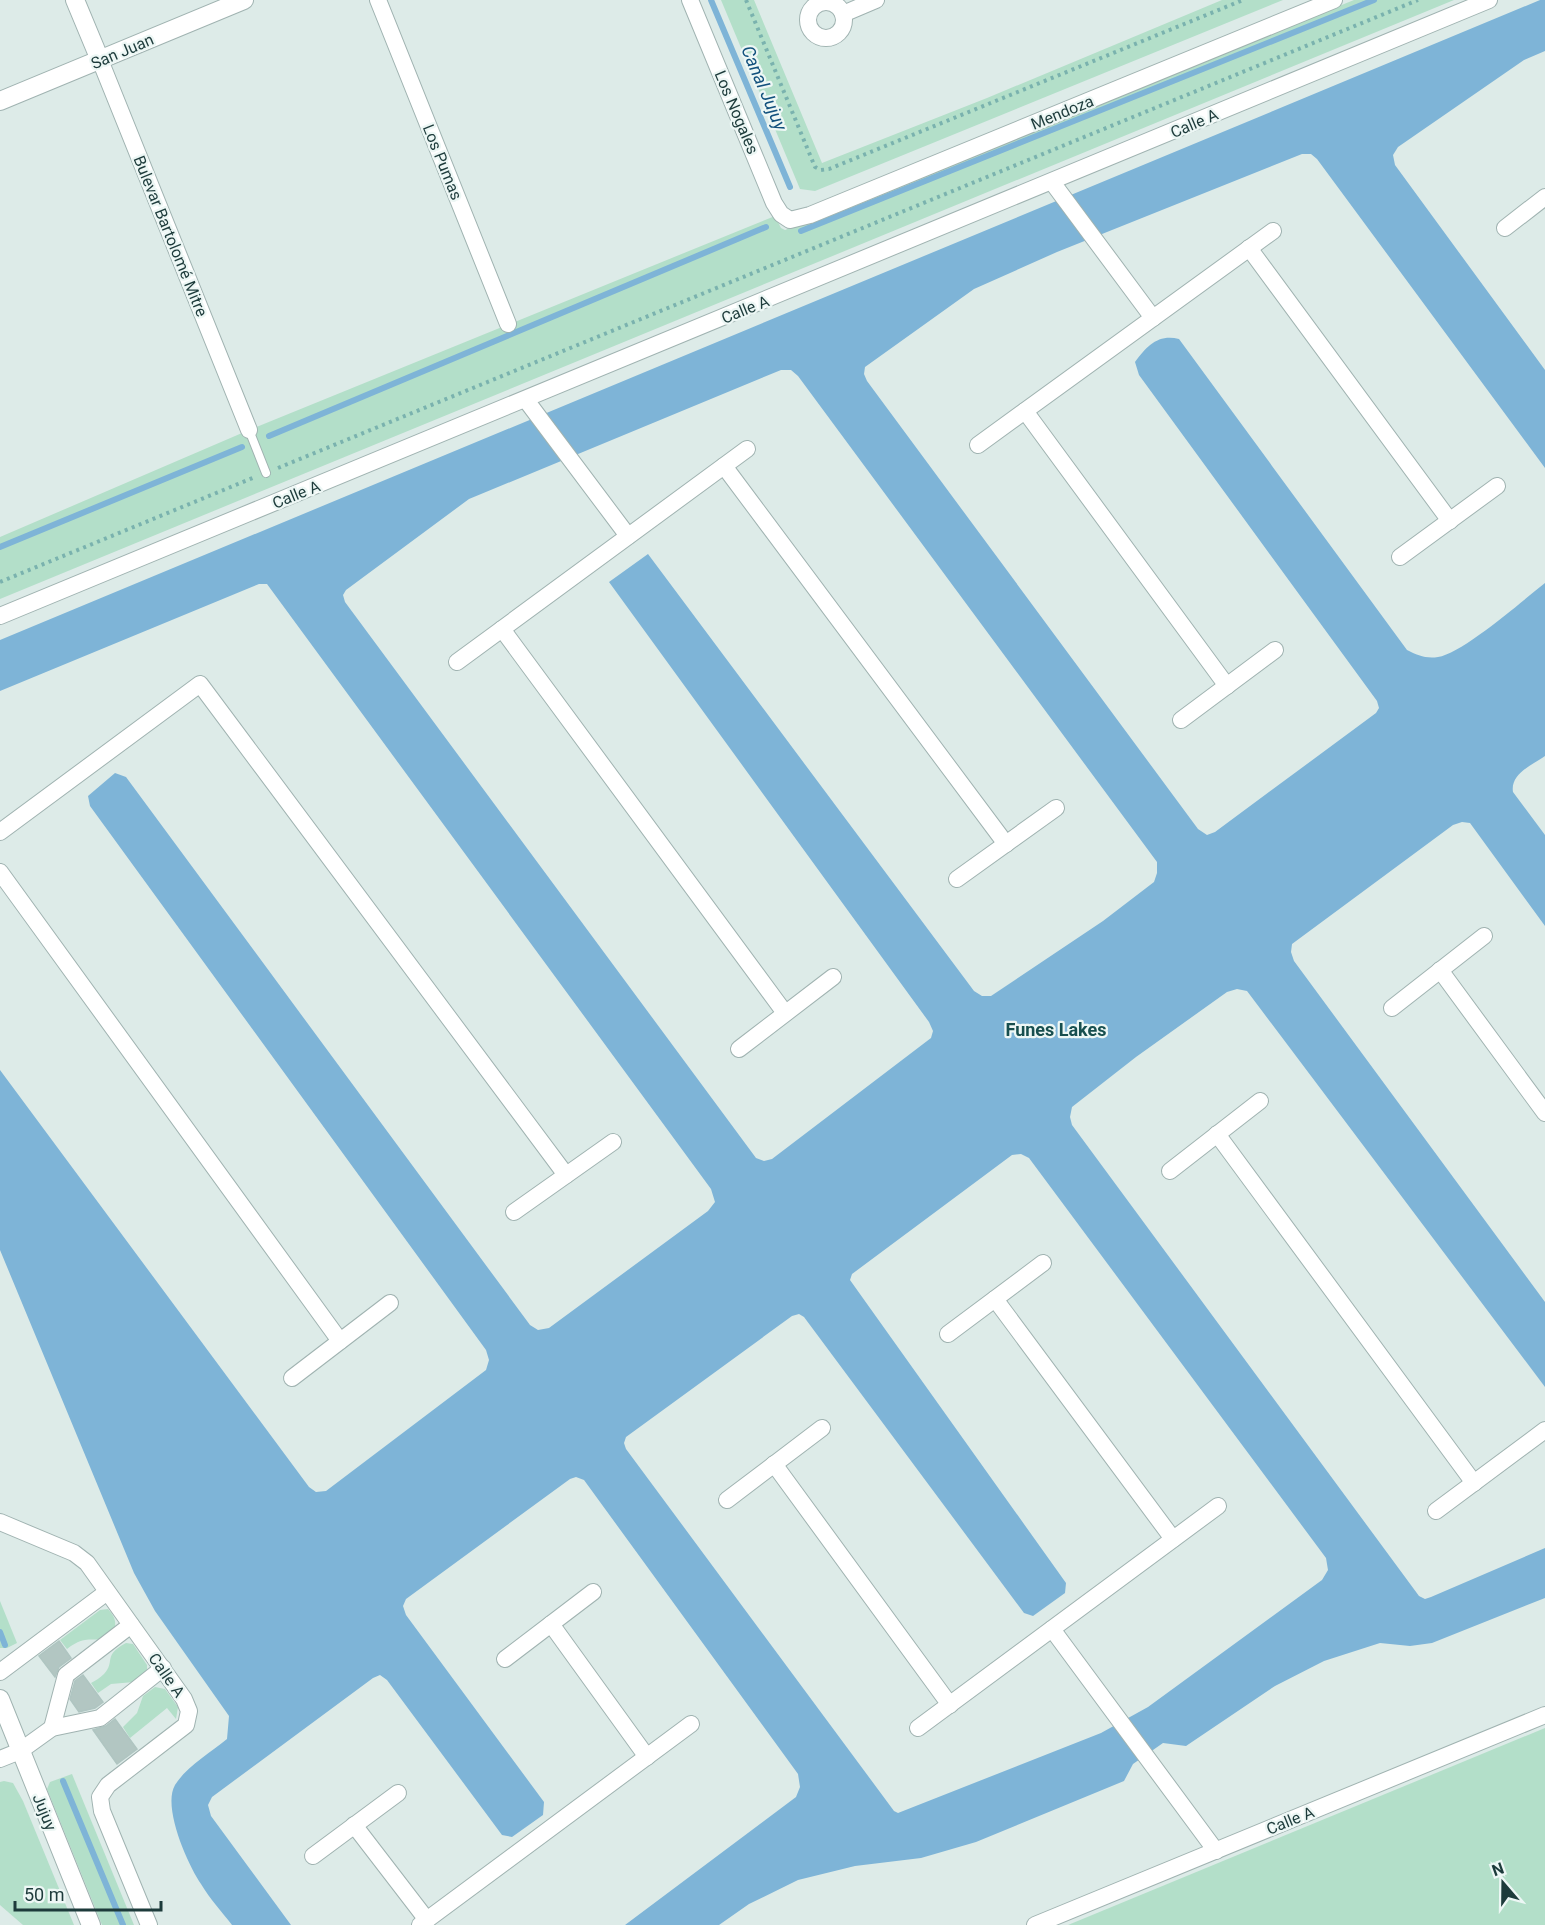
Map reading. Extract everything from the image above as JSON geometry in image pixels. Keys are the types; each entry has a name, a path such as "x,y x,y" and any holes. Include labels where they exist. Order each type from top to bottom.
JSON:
{"street":[{"name":"Bulevar Bartolomé Mitre","path":"75,0 249,430"},
{"name":"San Juan","path":"0,101 244,0"},
{"name":"Los Pumas","path":"378,0 508,324"},
{"name":"Los Nogales","path":"690,0 774,203 781,214 790,220"},
{"path":"843,14 876,0"},
{"name":"Mendoza","path":"790,220 810,215 1334,0"},
{"name":"Calle A","path":"0,616 1490,0"},
{"path":"1052,182 1153,318"},
{"path":"1505,228 1545,197"},
{"path":"978,444 1273,231"},
{"path":"1250,248 1450,521"},
{"path":"526,400 628,536"},
{"path":"1025,411 1227,686"},
{"path":"457,662 747,449"},
{"path":"724,466 1006,844"},
{"path":"1400,557 1497,486"},
{"path":"502,629 785,1013"},
{"path":"1181,720 1275,650"},
{"path":"0,832 200,684 566,1175"},
{"path":"957,879 1056,808"},
{"path":"0,872 340,1341"},
{"path":"1392,1008 1484,936"},
{"path":"1440,970 1545,1113"},
{"path":"739,1049 833,977"},
{"path":"1170,1171 1260,1101"},
{"path":"1217,1134 1474,1483"},
{"path":"514,1212 613,1142"},
{"path":"948,1334 1042,1263"},
{"path":"995,1299 1173,1539"},
{"path":"292,1378 390,1303"},
{"path":"727,1500 822,1428"},
{"path":"1436,1511 1545,1431"},
{"path":"774,1464 950,1705"},
{"path":"918,1728 1218,1506"},
{"name":"Calle A","path":"0,1522 74,1553 87,1563 163,1668 184,1699 189,1711 186,1725 108,1785 100,1797 102,1811 149,1925"},
{"path":"0,1672 107,1592"},
{"path":"505,1659 593,1592"},
{"path":"551,1624 647,1757"},
{"path":"52,1728 66,1675 131,1625"},
{"path":"1052,1629 1216,1851"},
{"path":"0,1759 20,1751 52,1728 100,1718 163,1668"},
{"name":"Jujuy","path":"0,1699 91,1925"},
{"name":"Calle A","path":"1035,1925 1545,1715"},
{"path":"354,1825 423,1923 691,1724"},
{"path":"312,1856 398,1793"}],"lane":[{"name":"Bulevar Bartolomé Mitre","path":"249,430 266,473"}],"path":[{"path":"746,0 815,166 821,170 830,169 1243,0"},
{"path":"0,582 1418,0"}],"green space":[{"path":"721,0 754,0 822,163 987,98 1222,0 1283,0 815,191 800,189"},
{"path":"1354,0 1454,0 0,599 0,537 249,430 775,216 781,228 785,230"},
{"path":"0,1601 17,1643 7,1648 0,1648"},
{"path":"108,1609 115,1623 110,1634 100,1639 80,1641 67,1649 60,1640 100,1610"},
{"path":"126,1643 133,1644 147,1665 147,1671 134,1682 111,1684 98,1693 91,1683 104,1674 114,1652"},
{"path":"155,1687 165,1689 178,1707 176,1719 167,1708 130,1738 123,1727 137,1713 143,1696"},
{"path":"1545,1728 1545,1925 1068,1925"},
{"path":"72,1774 134,1925 102,1925 47,1789 50,1782"},
{"path":"0,1782 13,1783 23,1801 74,1925 23,1925 0,1905"}],"water":[{"path":"1540,0 1545,0 1545,51 1524,60 1398,147 1393,155 1395,165 1545,370 1545,468 1317,159 1311,154 1302,154 1057,252 974,289 865,367 864,374 1198,829 1207,835 1215,832 1376,713 1379,708 1377,701 1139,375 1135,362 1154,343 1165,338 1179,339 1407,650 1430,657 1449,653 1477,637 1545,583 1545,756 1518,775 1513,792 1545,835 1545,926 1470,823 1462,822 1453,825 1292,944 1291,952 1294,961 1545,1302 1545,1387 1247,991 1237,989 1227,992 1136,1057 1072,1107 1070,1117 1072,1125 1419,1596 1425,1599 1431,1597 1545,1548 1545,1598 1432,1643 1410,1646 1380,1643 1324,1661 1275,1686 1186,1746 1163,1743 1133,1764 1124,1781 976,1842 921,1858 855,1866 798,1880 749,1904 719,1925 625,1925 796,1797 800,1787 798,1774 584,1480 576,1477 570,1479 406,1599 403,1606 406,1615 544,1802 543,1815 512,1837 502,1835 387,1680 380,1675 212,1797 208,1805 211,1816 291,1925 232,1925 205,1890 190,1864 178,1836 172,1807 172,1795 180,1778 227,1739 229,1716 155,1611 134,1573 0,1250 0,1070 309,1487 316,1492 326,1491 486,1370 489,1360 486,1350 90,806 88,796 115,773 126,777 530,1325 538,1330 549,1328 708,1211 715,1202 711,1189 267,584 259,584 0,691 0,640","holes":["781,370 791,370 798,376 1157,862 1157,873 1154,882 1103,921 991,996 982,996 974,991 648,554 609,582 929,1022 933,1031 931,1038 772,1159 764,1161 756,1158 345,602 343,595 346,590 469,499","1021,1154 1029,1158 1326,1558 1328,1570 1322,1580 1148,1707 1101,1733 898,1813 894,1811 626,1449 624,1443 626,1437 792,1316 799,1314 804,1317 1024,1613 1033,1616 1065,1593 1066,1583 850,1280 852,1274 1012,1155"]}],"building":[{"path":"59,1641 71,1658 59,1667 55,1677 39,1656"},
{"path":"83,1675 103,1702 95,1708 79,1712 70,1699 75,1681"},
{"path":"115,1719 137,1749 117,1764 93,1730 106,1726"}],"waterway":[{"name":"Canal Jujuy","path":"711,0 790,187"},
{"path":"801,231 1374,0"},
{"path":"269,436 766,227"},
{"path":"0,547 242,447"},
{"path":"0,1632 5,1645"},
{"path":"63,1781 123,1925"}],"district":[{"name":"Funes Lakes","path":"1056,1030"}]}
